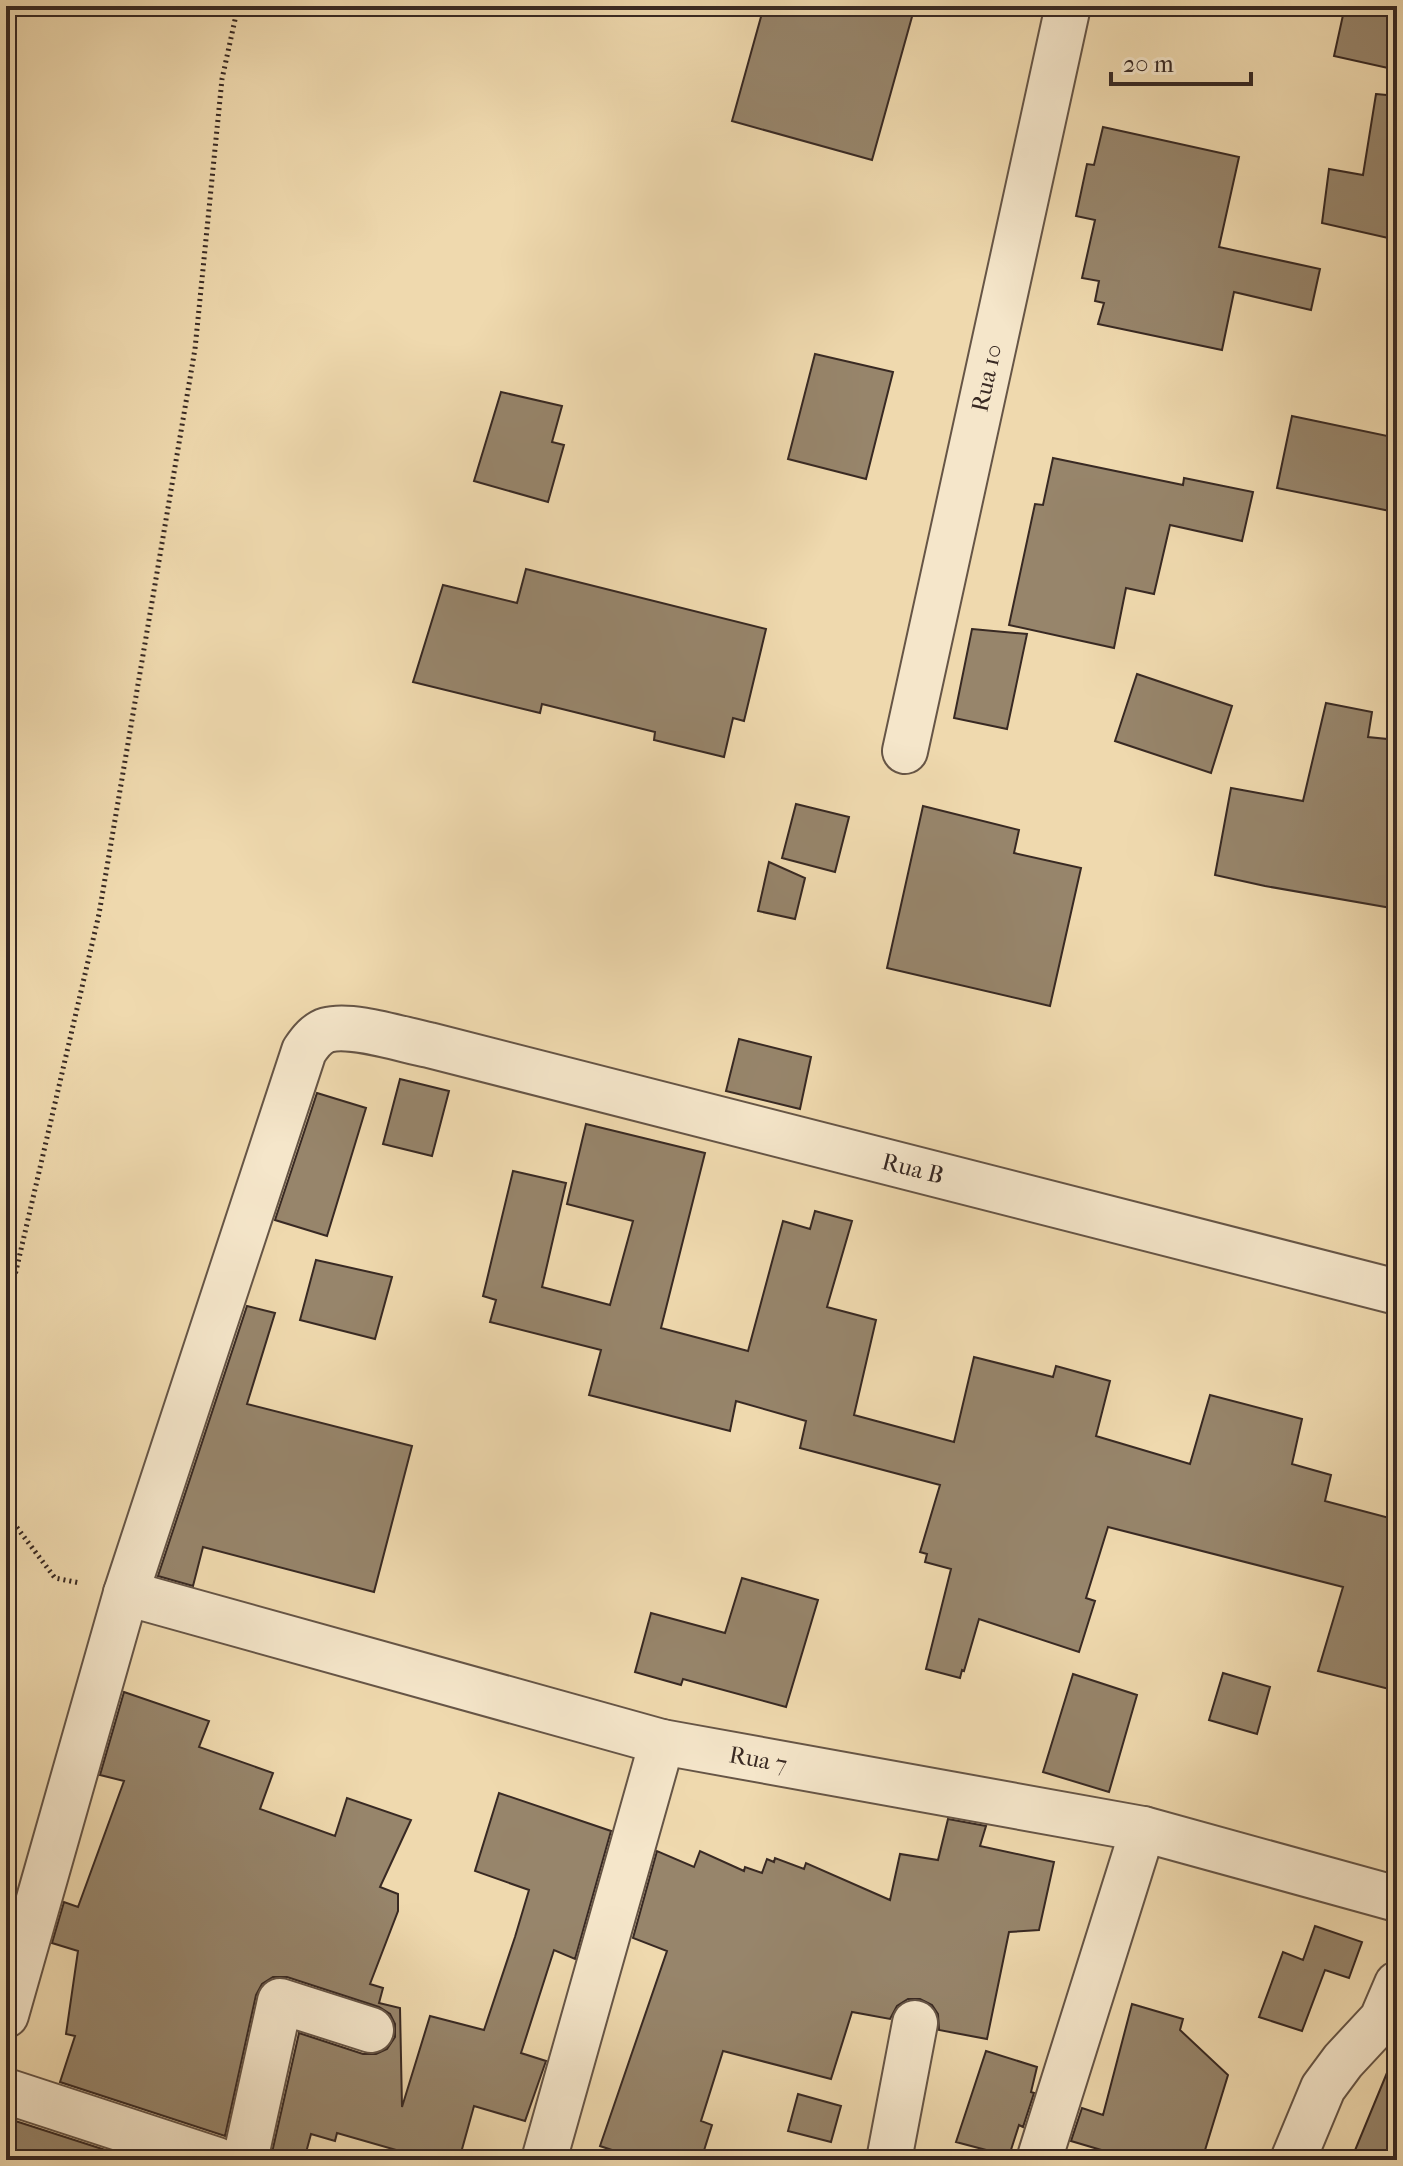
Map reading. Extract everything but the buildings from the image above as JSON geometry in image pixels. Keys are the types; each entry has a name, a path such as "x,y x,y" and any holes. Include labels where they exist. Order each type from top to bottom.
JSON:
{"street":[{"name":"Rua 10","path":"905,751 1068,6"},
{"name":"Rua B","path":"6,2015 126,1593 304,1051 314,1038 326,1030 347,1027 429,1045 1397,1292"},
{"name":"Rua 7","path":"126,1593 662,1742 1143,1829 1397,1899"},
{"path":"544,2160 662,1742"},
{"path":"1039,2160 1143,1829"},
{"path":"1293,2160 1323,2088 1382,2019 1397,1984"},
{"path":"245,2160 280,2001 371,2030"},
{"path":"889,2160 915,2023"},
{"path":"6,2091 217,2160"}],"path":[{"path":"6,1314 102,898 195,349 222,79 238,6"},
{"path":"6,1513 55,1578 126,1593"}]}
